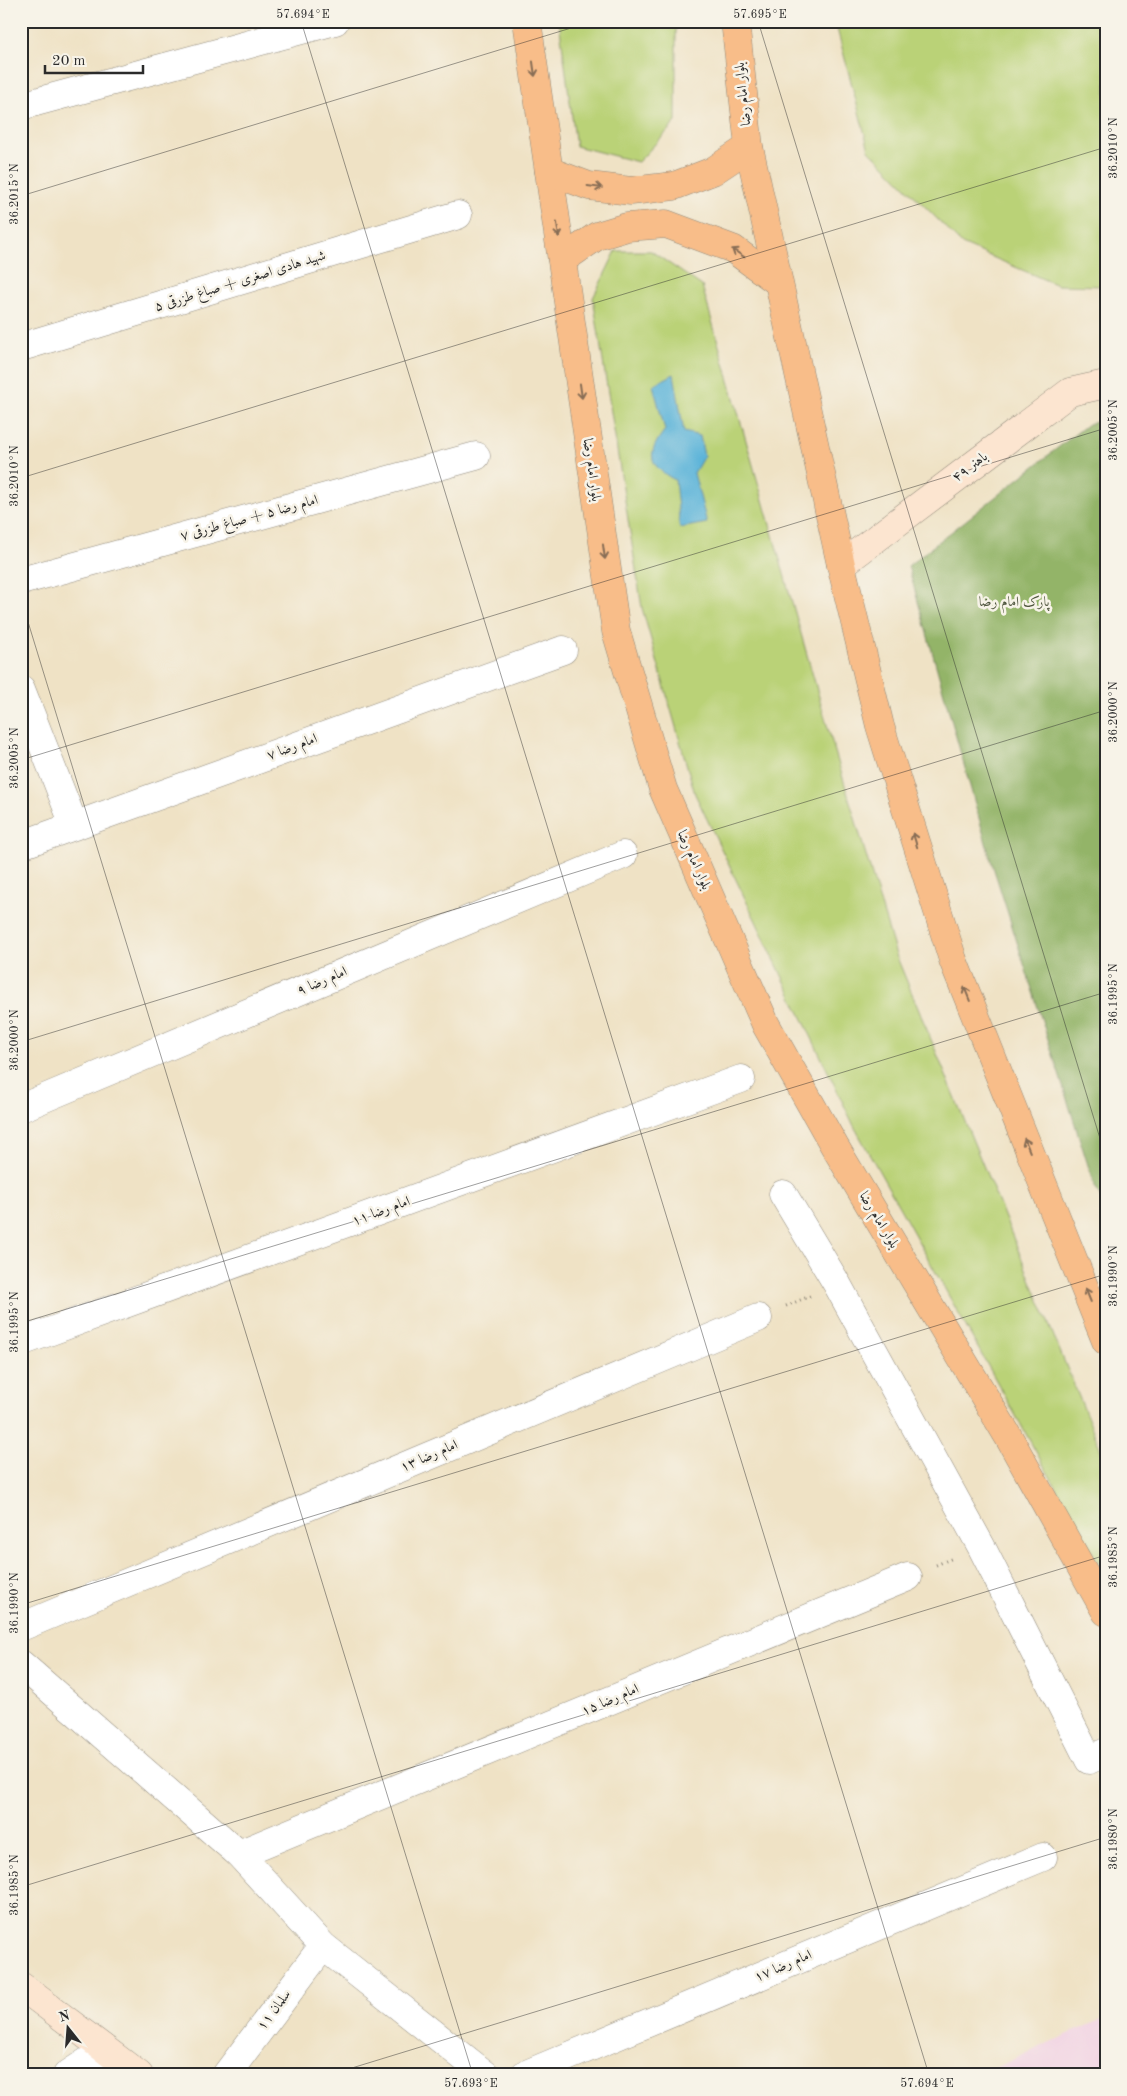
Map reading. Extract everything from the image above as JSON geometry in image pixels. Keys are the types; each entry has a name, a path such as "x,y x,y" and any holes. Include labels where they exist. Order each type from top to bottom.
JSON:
{"main road":[{"name":"بلوار امام رضا","path":"527,21 616,631 663,789 766,1025 835,1147 1008,1436 1106,1612"},
{"name":"بلوار امام رضا","path":"735,21 749,147 841,565 880,726 953,960 1106,1341"},
{"path":"549,171 589,186 631,191 674,186 714,171 749,147"},
{"path":"562,260 597,236 627,227 666,224 733,249 778,282"}],"street":[{"path":"21,106 335,21"},
{"name":"شهید هادی اصغری + صباغ طزرقی ۵","path":"21,347 458,215"},
{"name":"باهنر ۴۹","path":"841,565 1070,392 1106,384"},
{"name":"امام رضا ۵ + صباغ طزرقی ۷","path":"21,581 476,456"},
{"name":"امام رضا ۷","path":"21,845 563,650"},
{"path":"21,689 74,825"},
{"name":"امام رضا ۹","path":"21,1108 623,855"},
{"name":"امام رضا ۱۱","path":"21,1342 741,1079"},
{"path":"783,1194 836,1284 981,1546 1089,1760 1106,1752"},
{"name":"امام رضا ۱۳","path":"21,1627 758,1318"},
{"name":"امام رضا ۱۵","path":"239,1854 908,1577"},
{"path":"21,1664 239,1854 323,1946 486,2075"},
{"name":"امام رضا ۱۷","path":"524,2075 1043,1857"},
{"name":"سلمان ۱۱","path":"226,2075 323,1946"},
{"path":"21,1986 139,2075"},
{"path":"67,2075 105,2050"}],"path":[{"path":"758,1318 836,1284"},
{"path":"908,1577 981,1546"}],"shaded area":[{"path":"1106,2017 1106,2075 979,2075"}],"green space":[{"path":"559,21 676,21 676,122 638,162 576,146"},
{"path":"835,21 1106,21 1106,286 1057,285 962,244 869,150"},
{"path":"616,251 651,251 702,286 827,725 896,955 1106,1462 1106,1577 855,1128 695,794 642,608 593,298"},
{"name":"پارک امام رضا","path":"1106,420 1106,1209 1094,1184 990,857 908,566 1088,424"}],"water":[{"path":"674,374 684,432 700,436 704,456 694,473 707,523 680,528 675,480 659,469 653,458 655,445 665,430 653,385"}]}
